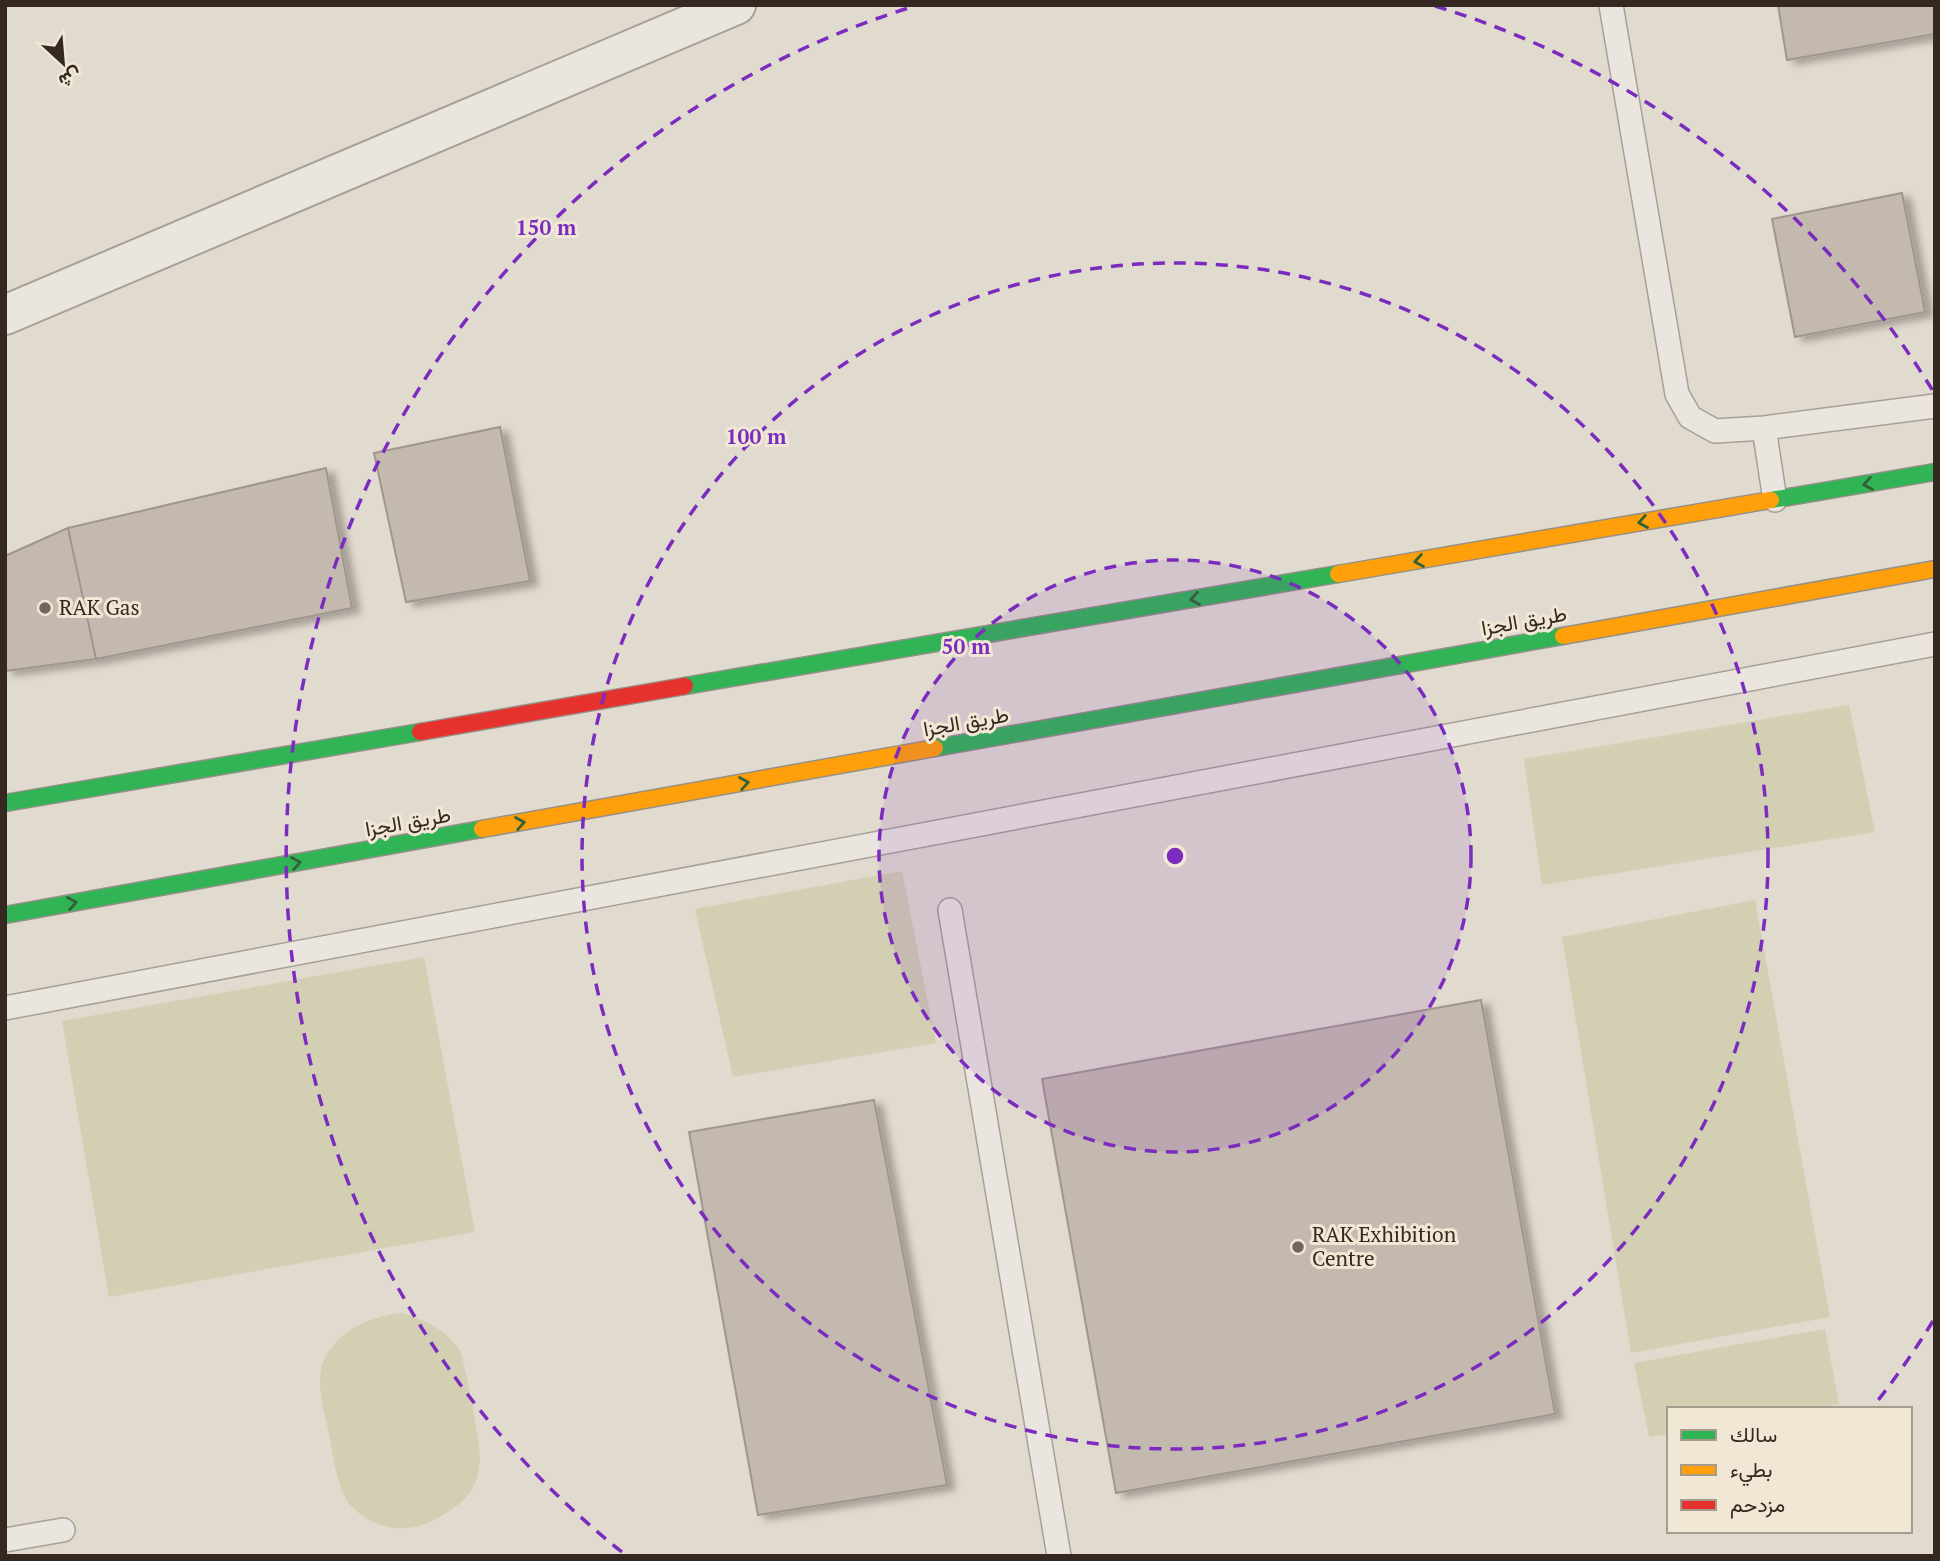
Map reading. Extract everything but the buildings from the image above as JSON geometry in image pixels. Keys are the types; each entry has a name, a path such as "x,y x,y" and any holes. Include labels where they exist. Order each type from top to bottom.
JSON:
{"main road":[{"path":"5,803 1935,472"},
{"name":"طريق الجزا","path":"5,915 1935,569"}],"street":[{"path":"5,315 736,5"}],"lane":[{"path":"1611,5 1677,394 1690,417 1715,431 1763,429 1935,406"},
{"path":"1763,429 1775,500"},
{"path":"5,1008 1935,644"},
{"path":"950,910 1059,1556"},
{"path":"5,1540 63,1530"}],"shaded area":[{"path":"1849,705 1875,832 1542,885 1524,759"},
{"path":"902,871 936,1043 733,1077 695,909"},
{"path":"1755,900 1830,1317 1631,1353 1562,937"},
{"path":"424,957 475,1232 109,1297 62,1021"},
{"path":"402,1313 433,1326 459,1349 472,1402 480,1458 475,1484 464,1500 428,1523 395,1528 371,1521 347,1501 335,1465 320,1383 326,1356 340,1338 369,1321"},
{"path":"1825,1329 1839,1404 1822,1407 1667,1407 1667,1434 1649,1437 1634,1363"}],"traffic: fast":[{"path":"1771,500 1935,472"},
{"path":"685,686 1338,574"},
{"path":"935,748 1563,636"},
{"path":"5,803 420,732"},
{"path":"5,915 482,829"}],"traffic: slow":[{"path":"1338,574 1771,500"},
{"path":"1563,636 1935,569"},
{"path":"482,829 935,748"}],"traffic: jam":[{"path":"420,732 685,686"}],"place":[{"name":"RAK Gas","path":"45,608"},
{"name":"RAK Exhibition Centre","path":"1298,1247"}]}
